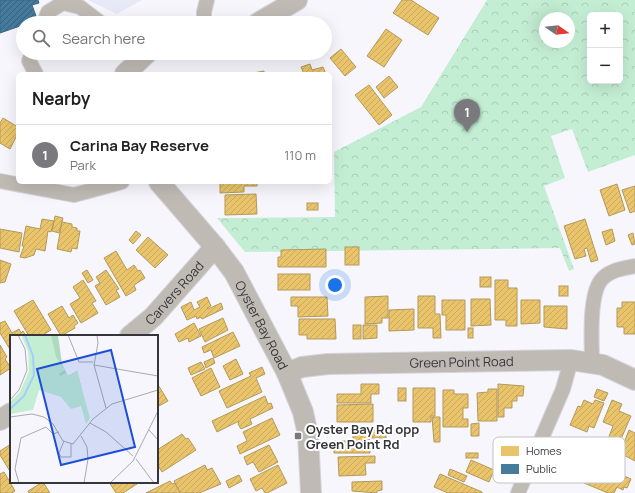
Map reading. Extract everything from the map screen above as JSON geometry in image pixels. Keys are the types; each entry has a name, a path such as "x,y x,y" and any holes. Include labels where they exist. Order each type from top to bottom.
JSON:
{"street":[{"path":"204,16 206,0"},
{"path":"273,16 297,0"},
{"path":"47,16 48,12 63,3 80,7 92,16"},
{"path":"29,60 35,72"},
{"path":"127,72 138,60"},
{"path":"0,181 74,195 115,184"},
{"name":"Oyster Bay Road","path":"161,184 215,247 244,289 287,373 303,412 308,435 311,493"},
{"name":"Carvers Road","path":"131,335 153,317 215,247"},
{"path":"592,363 594,298 596,287 602,278 611,272 635,266"},
{"path":"542,437 563,389 571,360"},
{"name":"Green Point Road","path":"287,373 302,367 328,364 424,361 571,360 592,363 612,369 635,380"},
{"path":"0,420 10,414"},
{"path":"518,493 522,483"}],"shaded area":[{"path":"88,0 142,0 117,14"}],"green space":[{"path":"487,0 635,0 635,155 588,172 572,129 551,136 565,178 544,186 574,269 569,271 560,248 245,252 217,218 335,217 334,152 421,107"}],"building: Homes":[{"path":"402,0 411,0 439,18 428,35 393,13"},
{"path":"386,29 402,40 384,67 367,56"},
{"path":"341,49 356,67 345,76 332,60 332,56"},
{"path":"310,64 312,70 323,67 325,72 303,72 301,67"},
{"path":"389,76 398,87 384,98 376,87"},
{"path":"369,85 392,115 379,125 355,95"},
{"path":"3,118 16,126 16,137 10,149 0,143 0,123"},
{"path":"220,184 257,184 257,186 244,186 244,192 220,193"},
{"path":"617,184 625,210 609,216 600,190"},
{"path":"635,186 635,211 630,213 622,190"},
{"path":"256,194 257,214 225,215 225,195"},
{"path":"307,203 318,203 318,210 307,210"},
{"path":"55,216 63,218 59,233 52,231"},
{"path":"42,219 54,221 51,232 48,231 45,251 36,249 34,255 25,258 20,257 24,246 22,246 26,226 40,229"},
{"path":"585,219 598,260 591,262 587,248 584,249 586,256 575,259 564,226"},
{"path":"62,222 72,224 72,227 77,228 77,231 80,231 77,249 72,248 71,252 57,249"},
{"path":"0,229 22,233 19,252 0,248"},
{"path":"612,229 615,241 606,245 602,232"},
{"path":"136,231 141,235 133,244 129,240"},
{"path":"633,233 635,244 632,245 628,235"},
{"path":"148,237 168,255 155,268 136,250"},
{"path":"345,247 359,247 359,265 345,265"},
{"path":"326,249 326,267 278,267 278,257 281,257 281,250"},
{"path":"116,251 127,270 134,265 138,271 140,270 145,278 134,285 136,290 126,296 104,258"},
{"path":"0,260 11,264 5,282 0,283"},
{"path":"87,270 93,280 88,283 82,273"},
{"path":"106,270 119,289 116,290 120,297 106,305 95,286 100,283 96,277"},
{"path":"278,274 310,274 310,290 278,290"},
{"path":"480,277 491,277 491,287 480,287"},
{"path":"83,280 96,301 92,303 98,313 81,323 70,304 80,298 73,287"},
{"path":"495,280 508,280 508,288 517,288 517,326 506,326 506,320 495,320"},
{"path":"559,286 568,286 568,296 559,296"},
{"path":"388,296 388,318 382,318 382,323 365,324 365,297"},
{"path":"418,296 435,296 435,314 440,314 441,338 433,338 433,328 418,328"},
{"path":"207,297 211,306 207,308 208,309 221,303 223,309 202,319 201,317 197,319 196,316 187,320 181,307 191,302 194,310 200,307 197,302"},
{"path":"291,297 327,297 328,316 298,317 298,306 291,306"},
{"path":"471,299 490,299 491,325 471,326"},
{"path":"33,300 51,330 43,335 28,335 14,311"},
{"path":"442,300 465,300 465,330 446,330 446,315 442,315"},
{"path":"521,300 540,300 540,323 521,324"},
{"path":"622,302 635,302 635,334 624,334 624,327 617,327 617,308 622,308"},
{"path":"62,306 69,318 73,315 78,323 74,326 75,328 60,335 48,314"},
{"path":"544,306 567,306 567,329 544,327"},
{"path":"414,309 414,330 389,331 389,310"},
{"path":"223,318 228,330 205,342 199,329"},
{"path":"299,319 335,319 336,339 307,339 307,335 299,335"},
{"path":"5,321 12,333 19,329 21,333 23,331 25,335 10,335 10,349 0,333 0,323"},
{"path":"194,323 201,336 189,342 188,338 179,342 175,334"},
{"path":"353,325 361,325 361,339 353,339"},
{"path":"363,325 377,325 377,338 363,339"},
{"path":"468,328 473,328 473,338 468,338"},
{"path":"233,332 240,346 214,358 211,350 204,353 202,347"},
{"path":"0,345 7,357 5,359 10,369 0,375"},
{"path":"213,358 215,363 206,368 204,362"},
{"path":"236,359 243,374 230,380 223,366"},
{"path":"201,362 205,369 191,375 188,368"},
{"path":"262,367 265,374 256,378 262,392 227,408 219,391 251,376 249,373"},
{"path":"211,368 220,387 201,396 192,378"},
{"path":"361,384 379,384 379,394 371,394 371,403 337,403 337,394 361,394"},
{"path":"498,384 524,386 523,396 517,396 517,401 512,401 512,408 504,408 504,417 498,417"},
{"path":"158,385 168,401 158,406"},
{"path":"398,388 406,388 406,401 398,401"},
{"path":"413,388 435,388 435,416 431,416 431,422 413,422"},
{"path":"488,389 497,389 497,421 478,421 477,393 488,392"},
{"path":"597,389 608,393 604,401 594,397"},
{"path":"443,390 454,390 454,394 468,394 468,408 463,408 463,419 468,419 468,427 443,427"},
{"path":"265,396 268,404 271,403 273,408 250,419 252,424 241,429 238,424 239,421 217,432 212,421"},
{"path":"584,400 593,404 595,400 604,403 594,428 589,426 587,432 570,425 578,406 581,407"},
{"path":"612,400 622,404 619,411 631,416 622,437 609,437 613,426 603,422"},
{"path":"373,404 373,422 337,422 337,405"},
{"path":"432,417 440,417 440,442 434,442"},
{"path":"272,418 280,435 240,454 237,446 247,441 243,432"},
{"path":"479,423 479,436 471,436 471,424"},
{"path":"372,430 386,430 386,438 372,438"},
{"path":"629,430 635,433 635,461 625,456 625,440"},
{"path":"353,431 369,431 370,453 334,453 334,441 353,441"},
{"path":"182,434 186,439 188,438 196,450 162,472 158,466 158,449"},
{"path":"10,445 10,471 0,455 0,451"},
{"path":"269,445 278,462 259,472 253,462 247,465 244,457"},
{"path":"466,453 478,453 478,458 466,458"},
{"path":"375,456 375,463 365,463 366,475 339,476 338,457"},
{"path":"471,460 493,470 489,482 466,472"},
{"path":"205,465 207,470 212,468 221,484 199,493 180,493 174,481"},
{"path":"278,465 287,483 267,493 265,493 262,488 256,491 250,479"},
{"path":"450,469 467,476 464,482 448,475"},
{"path":"4,472 15,491 12,493 0,493 0,474"},
{"path":"440,474 482,493 448,493 434,487"},
{"path":"239,475 242,481 229,488 226,481"},
{"path":"625,476 631,479 627,488 624,487 623,490 617,487 614,493 608,493 584,483 625,483"},
{"path":"170,481 172,484 175,483 180,493 146,493"},
{"path":"382,481 382,490 377,491 377,493 352,491 352,482"},
{"path":"44,483 50,493 29,493 28,491"},
{"path":"110,483 138,483 123,493 116,493"}],"building: Public":[{"path":"0,0 38,0 39,3 32,5 36,16 16,16 16,27 0,33"}],"place":[{"name":"Carina Bay Reserve","path":"467,132"},
{"name":"Oyster Bay Rd opp Green Point Rd","path":"298,436"}]}
